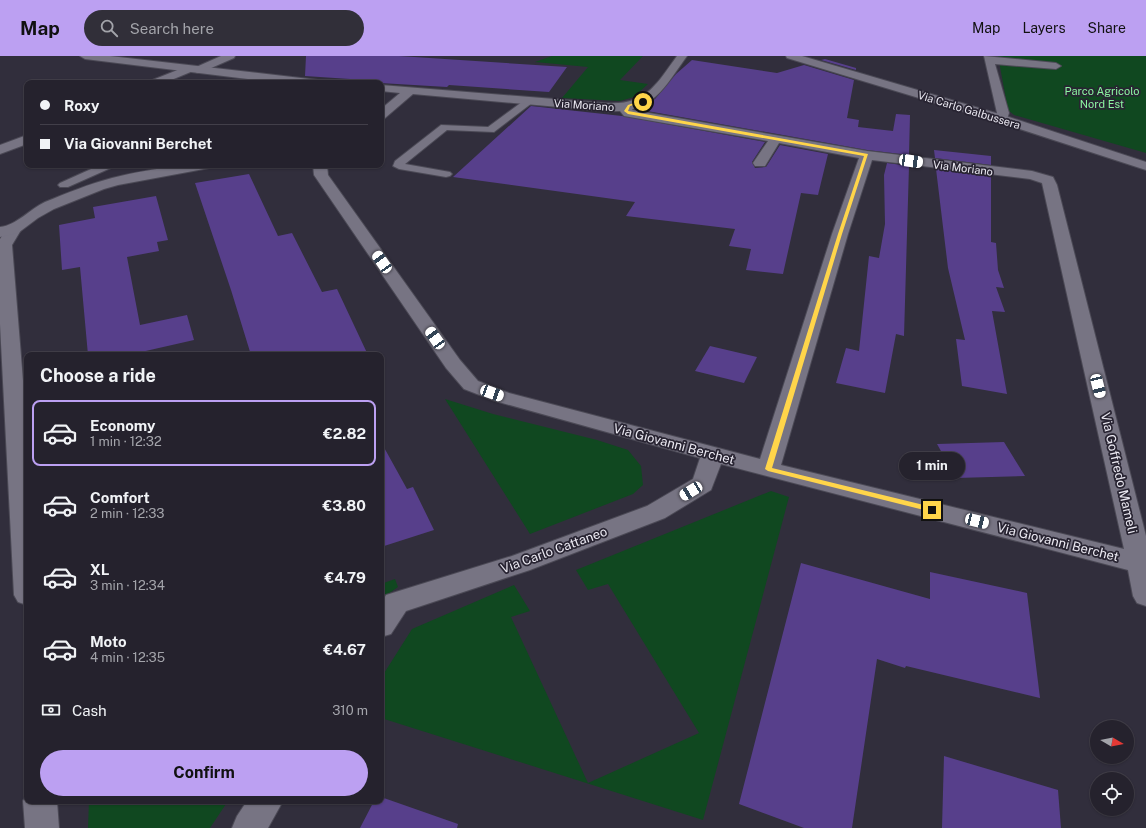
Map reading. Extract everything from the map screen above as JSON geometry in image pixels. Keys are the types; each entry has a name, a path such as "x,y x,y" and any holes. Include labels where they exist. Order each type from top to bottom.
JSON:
{"street":[{"path":"85,56 289,80"},
{"path":"163,80 230,56"},
{"path":"629,106 643,102 650,96 682,56"},
{"name":"Via Carlo Galbussera","path":"791,56 1002,119 1146,166"},
{"path":"1002,119 1003,113 990,58 1056,66 1049,56"},
{"name":"Via Moriano","path":"384,88 604,107 629,106"},
{"path":"384,105 407,90"},
{"path":"384,112 407,90"},
{"name":"Via Moriano","path":"629,106 626,111 628,113 867,155 1036,176 1048,180 1050,188"},
{"path":"760,163 776,138"},
{"path":"0,150 24,139"},
{"path":"768,469 840,234 867,155"},
{"path":"24,549 4,244 7,229 49,206 92,188 116,181 182,168"},
{"name":"Via Giovanni Berchet","path":"320,168 321,175 448,357 470,385 502,397 768,469 1140,563"},
{"name":"Via Goffredo Mameli","path":"1050,188 1140,563 1146,596"},
{"name":"Via Carlo Cattaneo","path":"384,621 396,603 521,563 656,512 703,484 713,454"},
{"path":"40,804 42,828"},
{"path":"249,828 264,804"}],"lane":[{"path":"446,174 399,166 399,163 445,127 490,130 529,101"},
{"path":"64,185 102,168"}],"green space":[{"path":"552,56 643,56 620,80 648,84 634,97 620,101 562,98 588,67 535,62"},
{"name":"Parco Agricolo Nord Est","path":"998,56 1146,56 1146,153 1014,115 1008,110"},
{"path":"445,399 493,414 597,440 628,450 641,466 643,485 633,494 530,534"},
{"path":"771,491 789,497 703,820 384,719 384,673 412,629 514,585 530,611 511,617 588,783 699,733 608,584 588,590 576,570"},
{"path":"395,579 398,587 384,597 384,583"},
{"path":"89,804 226,804 210,828 88,828"}],"building":[{"path":"306,56 399,56 567,67 549,92 449,85 447,87 384,83 384,80 348,80 350,79 305,76"},
{"path":"825,59 856,68 856,70 821,60"},
{"path":"692,60 777,73 804,65 854,80 847,118 859,120 858,127 893,131 896,114 910,115 909,155 867,150 636,109 655,99 676,74"},
{"path":"531,106 622,116 765,142 752,162 755,168 766,167 780,145 828,154 818,195 801,193 783,274 746,270 751,249 729,246 735,229 626,216 635,202 453,177"},
{"path":"934,150 991,156 991,165 935,158"},
{"path":"887,163 909,166 904,336 896,334 885,393 836,383 846,348 859,351 869,256 879,258 885,224 884,175"},
{"path":"936,169 991,176 991,242 996,243 998,270 1004,288 996,287 1005,312 992,311 1007,394 962,386 956,339 965,340 948,268"},
{"path":"249,174 278,236 292,233 322,292 337,289 367,352 250,352 195,183"},
{"path":"156,196 168,240 157,242 159,251 127,257 140,325 187,315 194,340 141,352 88,352 80,267 62,270 59,225 95,218 93,207"},
{"path":"710,346 757,357 744,383 695,371"},
{"path":"1004,442 1025,476 956,478 937,444"},
{"path":"384,447 407,489 413,487 434,530 384,546"},
{"path":"801,563 930,599 930,572 1027,593 1040,698 906,666 905,668 877,659 852,828 804,828 739,804"},
{"path":"944,756 1058,790 1061,828 942,828"},
{"path":"384,798 458,824 457,828 360,828 372,804 384,804"}],"route":[{"path":"643,102 629,106 626,111 628,113 867,155 840,234 768,469 932,510"}]}
